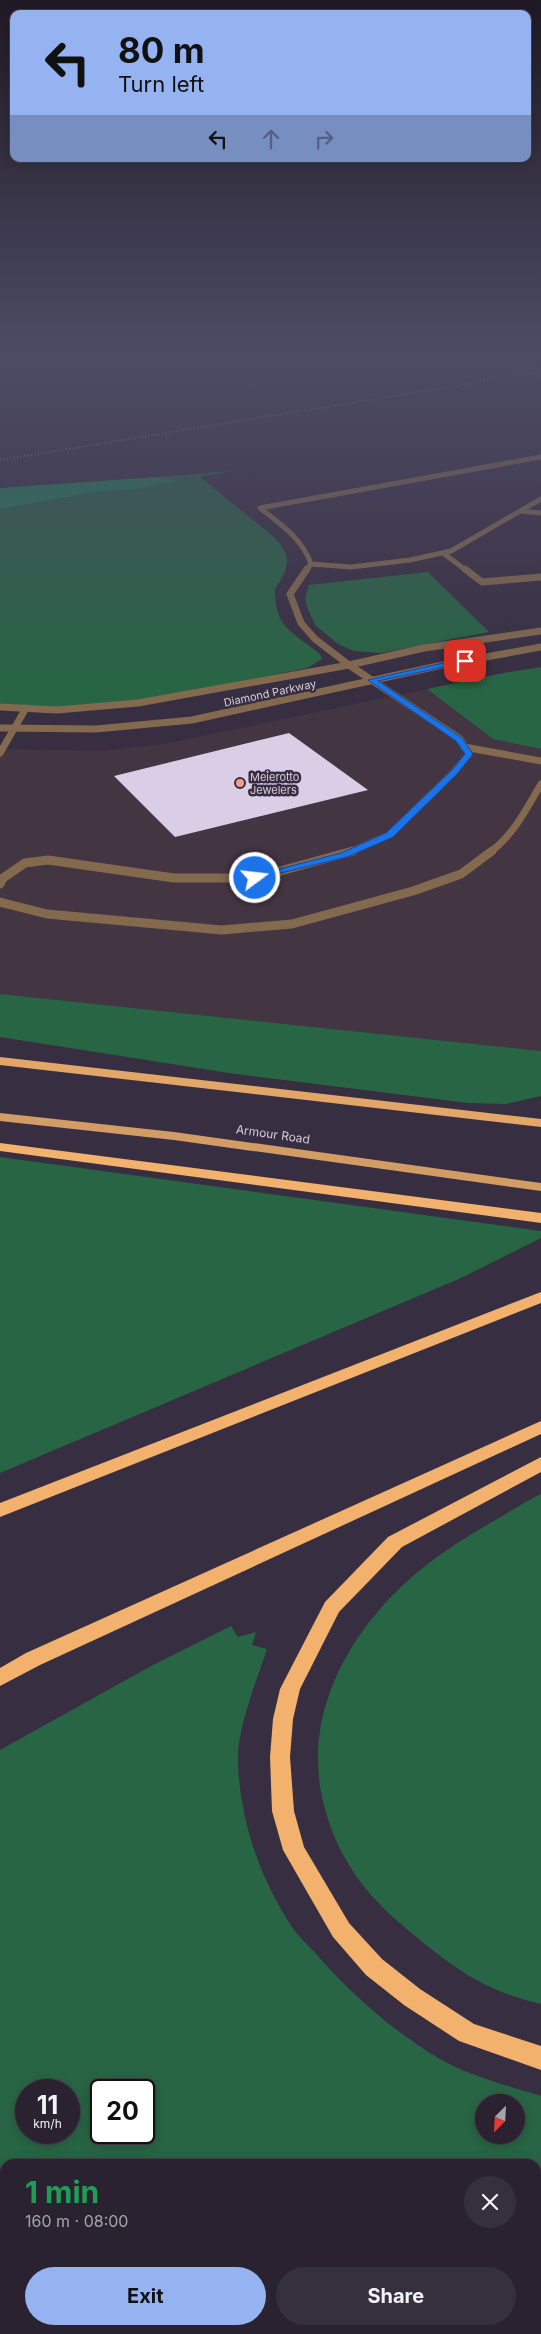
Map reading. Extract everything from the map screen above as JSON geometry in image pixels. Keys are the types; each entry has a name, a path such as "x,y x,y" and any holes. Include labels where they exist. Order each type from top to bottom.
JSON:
{"highway":[{"path":"0,1061 317,1099 541,1123"},
{"path":"0,1147 541,1218"},
{"path":"0,1510 541,1296"},
{"path":"0,1678 42,1654 541,1427"},
{"path":"541,1464 395,1542 332,1607 290,1689 283,1719 280,1757 283,1811 294,1850 341,1930 374,1967 412,1997 467,2032 541,2058"}],"main road":[{"name":"Armour Road","path":"0,1117 174,1136 541,1187"}],"street":[{"path":"0,884 3,878 25,863 48,860 174,878 255,878 344,855 389,835 454,772 469,754 460,739 349,665 315,638 301,623 290,594 311,564 309,554 299,541 260,508 503,464"},
{"path":"311,564 351,567 410,560 451,551 541,499"},
{"path":"520,511 541,513"},
{"path":"443,552 482,582 541,577"},
{"name":"Diamond Parkway","path":"0,707 57,710 138,703 349,665 424,648 541,631"},
{"name":"Diamond Parkway","path":"0,728 74,731 154,726 192,720 372,680 541,647"},
{"path":"0,753 26,708"},
{"path":"464,747 541,761"},
{"path":"0,902 47,914 222,930 292,924 413,891 461,874 500,845 526,810 541,784"}],"shaded area":[{"path":"427,689 493,739 541,749 541,1051 0,994 0,749 102,751 165,744"}],"green space":[{"path":"231,471 200,477 274,537 280,544 287,563 286,569 275,589 278,613 287,628 320,654 322,659 307,668 141,702 64,708 0,705 0,509 104,491 133,490 176,481 156,477"},
{"path":"156,477 178,481 133,490 104,491 0,509 0,488"},
{"path":"428,572 489,632 381,653 354,651 338,644 315,625 307,607 305,599 309,585"},
{"path":"541,667 541,749 493,739 427,689 498,674"},
{"path":"0,994 541,1051 541,1096 506,1104 468,1103 229,1073 0,1037"},
{"path":"0,1157 541,1231 541,1238 461,1278 0,1473"},
{"path":"541,1494 541,2004 501,1992 466,1974 418,1939 373,1897 351,1868 334,1835 322,1797 318,1760 321,1724 331,1689 347,1656 367,1626 391,1597 418,1572 463,1539"},
{"path":"231,1626 238,1637 256,1632 252,1645 267,1649 240,1736 238,1763 243,1806 248,1827 261,1869 270,1889 298,1934 344,1984 389,2024 438,2058 462,2070 541,2096 541,2159 0,2159 0,1750 153,1665"}],"building":[{"name":"Meierotto Jewelers","path":"289,733 368,790 175,837 114,776"}],"place":[{"name":"Meierotto Jewelers","path":"240,783"}],"route":[{"path":"255,878 344,855 389,835 454,772 469,754 460,739 372,680 465,661"}]}
